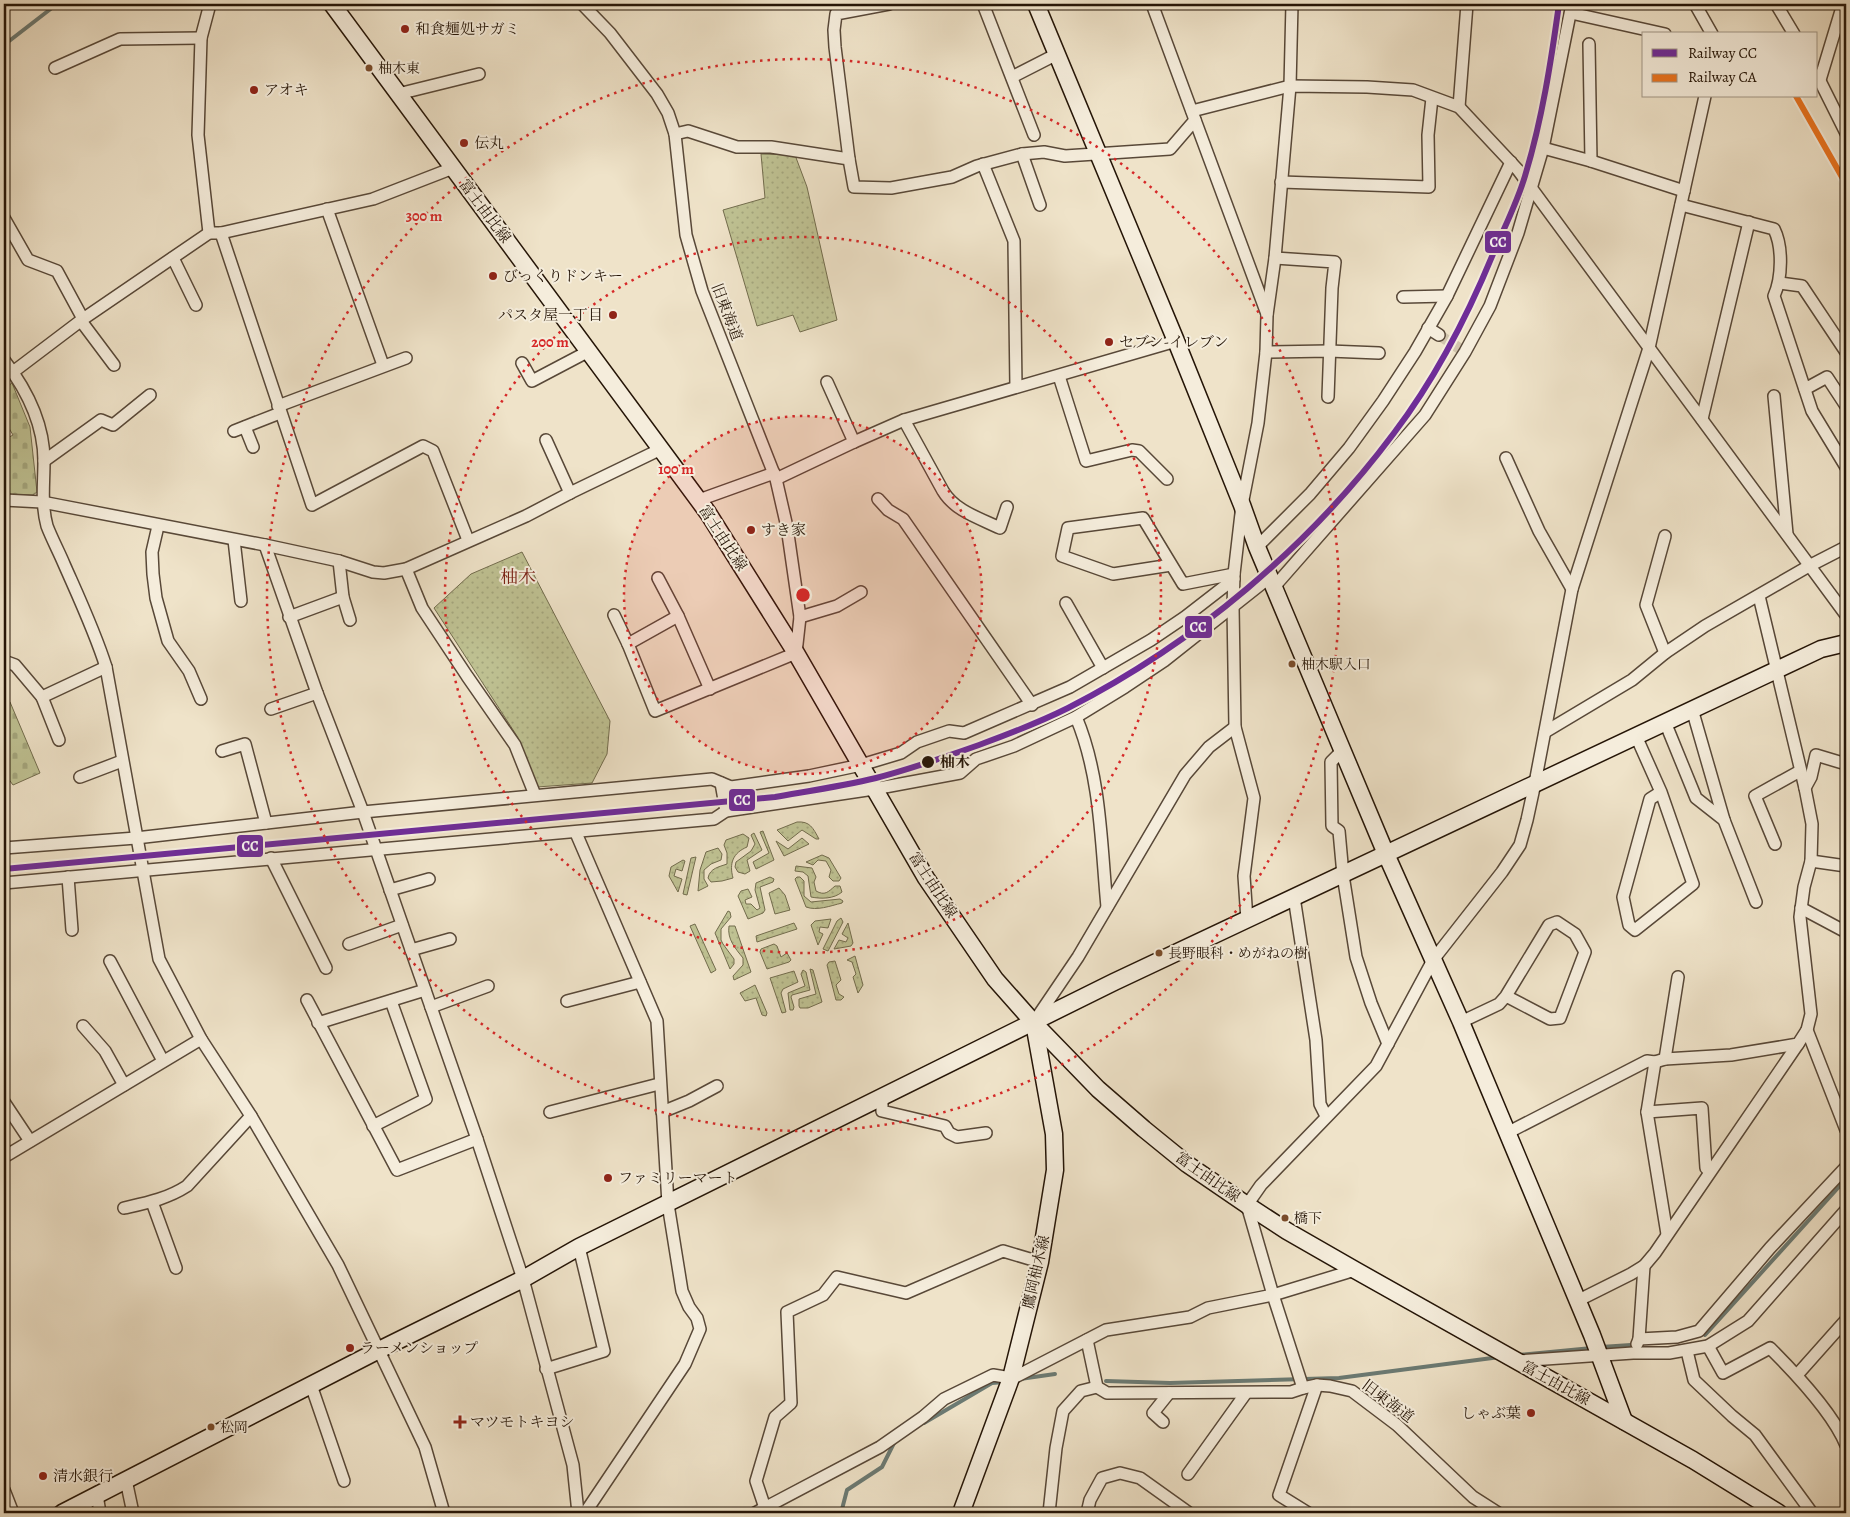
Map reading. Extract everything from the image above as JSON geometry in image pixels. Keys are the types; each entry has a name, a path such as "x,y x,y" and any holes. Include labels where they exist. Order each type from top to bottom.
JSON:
{"street":[{"path":"209,233 198,135 201,38 210,4"},
{"name":"富士由比線","path":"332,4 699,500 796,653 926,878 995,979 1034,1023 1098,1089 1144,1129 1187,1164 1247,1205 1287,1231 1355,1270 1692,1460 1778,1513"},
{"name":"旧東海道","path":"582,4 610,33 657,94 668,112 676,134 686,234 700,282 775,476 787,527 800,617 796,653"},
{"path":"889,4 836,14 835,46 854,186 891,188 952,177 983,164 1022,154 1044,152 1065,156 1170,149 1194,115 1290,86 1367,87 1413,90 1459,107 1511,162 1532,188 1846,615"},
{"path":"983,4 1034,135"},
{"path":"1036,4 1176,341 1257,547 1386,854 1461,1022 1592,1335 1624,1421"},
{"path":"1152,4 1267,315"},
{"path":"1247,920 1244,876 1254,798 1235,727 1234,576 1242,505 1258,423 1266,352 1267,315 1275,258 1290,86 1292,4"},
{"path":"1459,107 1467,4"},
{"path":"1695,4 1711,32"},
{"path":"1776,4 1793,32"},
{"path":"1843,4 1818,77 1846,133"},
{"path":"4,883 714,820 726,811 960,774 976,759 1014,746 1076,717 1164,662 1233,607 1272,582 1425,415 1465,352 1490,306 1518,233 1543,148 1572,9 1658,32"},
{"path":"55,68 120,39 201,38"},
{"path":"1589,44 1591,161"},
{"path":"1012,77 1057,54"},
{"path":"398,94 479,74"},
{"path":"1282,182 1429,187 1428,135 1432,98"},
{"path":"1303,1388 1247,1205 1261,1185 1376,1066 1433,960 1502,872 1520,845 1524,835 1535,783 1572,589 1649,348 1705,98"},
{"path":"676,134 688,131 736,147 771,147 849,159"},
{"path":"1543,148 1591,161 1684,191"},
{"path":"1022,154 1040,205"},
{"path":"1257,547 1310,494 1349,448 1383,401 1415,352 1447,296 1511,162"},
{"path":"983,164 1014,241 1016,386"},
{"path":"13,372 82,320 209,233 221,233 373,198 453,168"},
{"path":"1681,205 1774,229 1779,239 1780,283 1774,296 1812,411 1846,467"},
{"path":"326,209 383,365"},
{"path":"4,218 28,260 57,271 82,320 114,365"},
{"path":"1702,419 1749,222"},
{"path":"221,233 312,505 422,446 433,451 468,540"},
{"path":"173,258 196,305"},
{"path":"1275,258 1334,262 1328,397"},
{"path":"1780,283 1802,286 1846,352"},
{"path":"1403,297 1447,296"},
{"path":"1428,328 1439,335"},
{"path":"699,500 775,476 904,420 1176,341"},
{"path":"522,363 532,381 589,351"},
{"path":"1266,352 1329,351 1379,353"},
{"path":"234,431 383,365 406,358"},
{"path":"4,360 13,372 34,410 42,434 44,461 42,502 48,527 98,641 106,667 159,959 200,1039 251,1116 338,1265 425,1447 444,1513"},
{"path":"1059,376 1086,461 1132,450 1140,451 1166,478"},
{"path":"1805,389 1827,377 1846,406"},
{"path":"827,382 854,442"},
{"path":"44,461 101,420 113,425 150,395"},
{"path":"1774,396 1787,536"},
{"path":"904,420 948,500 956,507 1000,528 1007,507"},
{"path":"245,427 253,447"},
{"path":"546,440 570,493"},
{"path":"4,500 42,502 158,526 265,545 339,561 373,572 384,573 406,568 526,516 661,449"},
{"path":"1506,458 1539,531 1572,589"},
{"path":"878,499 888,510 903,520 1032,705"},
{"path":"1171,565 1113,574 1062,556 1068,528 1143,518 1183,584 1234,576"},
{"path":"158,526 152,552 158,606 168,641 189,671 201,699"},
{"path":"1665,536 1646,605 1665,653"},
{"path":"234,540 240,601"},
{"path":"265,545 317,694 363,812 477,1139 523,1279 546,1369 574,1465 578,1513"},
{"path":"1544,732 1632,680 1665,653 1705,626 1809,566 1846,547"},
{"path":"339,561 343,597 350,620"},
{"path":"406,568 422,608 515,745 535,796"},
{"path":"4,846 136,838 363,812 712,779 731,786 809,776 861,765 901,753 917,742 949,731 964,733 1070,687 1151,640 1185,617 1234,576"},
{"path":"658,578 678,616 710,688"},
{"path":"800,617 837,606 861,592"},
{"path":"1577,1300 1644,1266 1807,1030 1811,1014 1800,916 1804,887 1811,861 1812,824 1759,596"},
{"path":"290,618 343,597"},
{"path":"1066,603 1104,668"},
{"path":"614,615 655,711 796,653"},
{"path":"628,644 678,616"},
{"path":"62,1513 379,1350 523,1279 579,1247 1114,982 1821,648 1846,643"},
{"path":"4,661 14,665 42,697 59,740"},
{"path":"42,697 106,667"},
{"path":"271,709 317,694"},
{"path":"1692,709 1724,820 1756,902"},
{"path":"1076,717 1085,744 1097,799 1107,907"},
{"path":"1665,722 1696,798 1724,820"},
{"path":"1034,1023 1078,957 1184,775 1209,747 1235,727"},
{"path":"1636,736 1661,792 1693,884 1635,930 1629,925 1622,897 1650,799 1661,792"},
{"path":"222,751 245,744 266,823"},
{"path":"1343,750 1331,762 1332,826 1339,831 1343,875 1356,958 1371,1003 1388,1044"},
{"path":"1805,788 1811,777 1816,755 1846,764"},
{"path":"80,777 122,761"},
{"path":"1775,844 1754,796 1800,771"},
{"path":"721,783 726,811"},
{"path":"576,833 657,1021 659,1084 668,1204 682,1291 689,1307 697,1318 700,1329 685,1364 585,1513"},
{"path":"271,858 326,968"},
{"path":"1811,861 1846,866"},
{"path":"68,877 72,930"},
{"path":"390,890 429,879"},
{"path":"1294,897 1316,1040 1320,1104 1326,1116"},
{"path":"1801,908 1846,932"},
{"path":"1461,1022 1499,1004 1506,996 1548,925 1557,922 1575,934 1585,952 1560,1018 1550,1019 1506,996"},
{"path":"350,944 402,925"},
{"path":"411,950 450,939"},
{"path":"110,961 163,1061"},
{"path":"1667,1234 1647,1112 1678,977"},
{"path":"567,1001 640,982"},
{"path":"431,1007 488,986"},
{"path":"318,1023 425,990"},
{"path":"307,1000 397,1170 477,1139"},
{"path":"373,1126 426,1099 391,1001"},
{"name":"鷹岡柚木線","path":"961,1513 1011,1378 1040,1262 1055,1170 1054,1134 1034,1023"},
{"path":"83,1026 105,1051 124,1085"},
{"path":"1807,1030 1846,1130"},
{"path":"4,1156 200,1039"},
{"path":"1507,1133 1647,1061 1731,1055 1798,1044"},
{"path":"550,1112 659,1084"},
{"path":"662,1112 689,1101 717,1086"},
{"path":"882,1097 882,1111 945,1126 949,1133 958,1137 986,1133"},
{"path":"4,1102 30,1141"},
{"path":"1647,1112 1702,1108 1706,1168 1710,1171"},
{"path":"124,1208 152,1202 175,1194 187,1186 251,1116"},
{"path":"1639,1339 1678,1337 1699,1332 1770,1248 1846,1168"},
{"path":"152,1202 176,1268"},
{"path":"1517,1361 1599,1354 1687,1351 1708,1346 1748,1321 1845,1213"},
{"path":"546,1369 604,1351 579,1247"},
{"path":"1040,1262 1003,1251 906,1293 837,1277 823,1294 787,1312 791,1403 775,1417 756,1481 760,1511 880,1448 923,1417 944,1399 993,1375 1011,1378 1034,1369 1106,1330 1190,1317 1208,1308 1273,1295 1355,1270"},
{"path":"1633,1353 1639,1339 1644,1266"},
{"path":"1797,1375 1846,1320"},
{"path":"1049,1513 1056,1448 1063,1411 1081,1391 1097,1388 1086,1340"},
{"path":"1708,1346 1723,1373 1770,1348 1797,1375 1841,1432 1846,1445"},
{"path":"1687,1351 1694,1380 1725,1410 1755,1435 1812,1513"},
{"path":"1308,1513 1279,1495 1317,1385"},
{"name":"旧東海道","path":"1097,1388 1107,1393 1246,1393 1291,1392 1317,1385 1352,1391 1397,1425 1473,1497 1497,1513"},
{"path":"311,1386 344,1481"},
{"path":"1163,1422 1153,1413 1169,1393"},
{"path":"1188,1474 1246,1393"},
{"path":"1087,1513 1090,1500 1102,1478 1120,1473 1140,1478 1189,1513"},
{"path":"126,1480 133,1513"},
{"path":"4,1490 13,1513"},
{"path":"97,1495 100,1513"}],"green space":[{"path":"761,154 795,155 807,187 837,320 800,332 793,315 757,326 723,210 765,198"},
{"path":"12,383 30,427 37,492 33,495 4,494 4,440 13,435 4,420 4,389"},
{"path":"522,552 610,721 607,754 592,783 537,787 517,736 434,608 471,574"},
{"path":"4,695 10,702 40,773 13,785 4,773"},
{"path":"797,822 808,824 819,839 802,830 788,841 777,830"},
{"path":"763,831 774,860 756,869 753,862 769,853 760,832"},
{"path":"754,833 762,850 747,860 750,871 745,874 738,872 735,867 736,862 751,851 755,844 751,835"},
{"path":"743,834 749,838 747,847 738,852 733,859 733,878 711,882 708,878 711,872 715,868 727,864 727,853 724,845 726,840"},
{"path":"802,838 809,844 784,856 776,841 788,849"},
{"path":"718,848 722,854 721,860 711,864 704,870 704,879 708,886 698,891 700,870 706,852"},
{"path":"822,855 829,858 841,878 839,881 833,881 829,877 831,870 826,861 818,860 813,865 806,862"},
{"path":"696,857 687,895 683,894 691,858"},
{"path":"683,860 685,861 682,871 676,869 674,876 682,879 678,892 669,876 671,867"},
{"path":"796,866 812,868 816,877 814,882 816,891 824,893 835,886 840,886 842,892 827,898 811,897 808,876 803,872 795,871"},
{"path":"770,877 774,879 773,882 760,887 765,910 763,913 748,919 738,896 741,891 748,889 752,897 745,900 746,904 751,904 757,910 760,908 755,890 756,883"},
{"path":"797,877 804,881 804,896 811,902 840,899 843,901 842,903 819,908 806,907 795,879"},
{"path":"779,888 785,895 790,910 775,914 769,893"},
{"path":"728,911 731,917 721,929 721,940 734,959 734,964 730,969 715,933"},
{"path":"841,918 843,922 828,951 823,949 837,921"},
{"path":"831,919 828,928 820,927 819,932 823,934 818,945 811,925 815,921"},
{"path":"794,923 797,929 757,942 756,936"},
{"path":"848,923 853,943 851,946 834,949 839,940 846,942 848,938 842,934"},
{"path":"695,924 716,970 711,973 690,926"},
{"path":"729,926 735,926 751,972 734,980 733,976 743,965 743,958 730,939"},
{"path":"774,944 777,946 781,957 787,953 791,960 767,969 760,952 761,949"},
{"path":"855,956 863,985 858,993 853,977 856,974 852,962 847,960"},
{"path":"835,961 841,980 836,985 839,994 844,997 841,1000 836,1000 827,965 829,962"},
{"path":"810,969 813,970 822,1002 808,1008 800,1008 799,999 816,994"},
{"path":"803,970 806,972 810,990 792,995 794,1007 793,1010 790,1010 788,993 805,986 801,974"},
{"path":"794,971 798,982 783,989 781,993 786,1012 782,1013 770,978"},
{"path":"755,985 767,1013 766,1016 762,1015 756,998 745,1001 740,993"}],"waterway":[{"path":"4,45 57,4"},
{"path":"1705,1335 1846,1179"},
{"path":"1601,1347 1631,1345"},
{"path":"1519,1355 1592,1348"},
{"path":"1106,1381 1170,1383 1339,1378 1500,1357"},
{"path":"1020,1379 1055,1374"},
{"path":"924,1423 992,1383 1004,1382"},
{"path":"841,1513 847,1490 882,1467 895,1441"}],"tunnel":[{"path":"1439,335 1465,352"}],"rail line":[{"name":"CC","path":"4,869 775,797 876,778 941,758 1002,737 1046,718 1115,682 1161,654 1205,622 1247,589 1287,553 1361,475 1394,433 1423,391 1449,347 1472,301 1522,186 1541,112 1559,4"},
{"name":"CA","path":"1797,98 1846,184"}],"place":[{"name":"和食麺処サガミ","path":"405,29"},
{"name":"柚木東","path":"369,68"},
{"name":"アオキ","path":"254,90"},
{"name":"伝丸","path":"464,143"},
{"name":"びっくりドンキー","path":"493,276"},
{"name":"パスタ屋一丁目","path":"613,315"},
{"name":"セブン-イレブン","path":"1109,342"},
{"name":"すき家","path":"751,530"},
{"name":"柚木駅入口","path":"1292,664"},
{"name":"柚木","path":"928,762"},
{"name":"長野眼科・めがねの樹","path":"1159,953"},
{"name":"ファミリーマート","path":"608,1178"},
{"name":"橋下","path":"1285,1218"},
{"name":"ラーメンショップ","path":"350,1348"},
{"name":"しゃぶ葉","path":"1531,1413"},
{"name":"マツモトキヨシ","path":"460,1422"},
{"name":"松岡","path":"211,1427"},
{"name":"清水銀行","path":"43,1476"}],"district":[{"name":"柚木","path":"518,577"}]}
